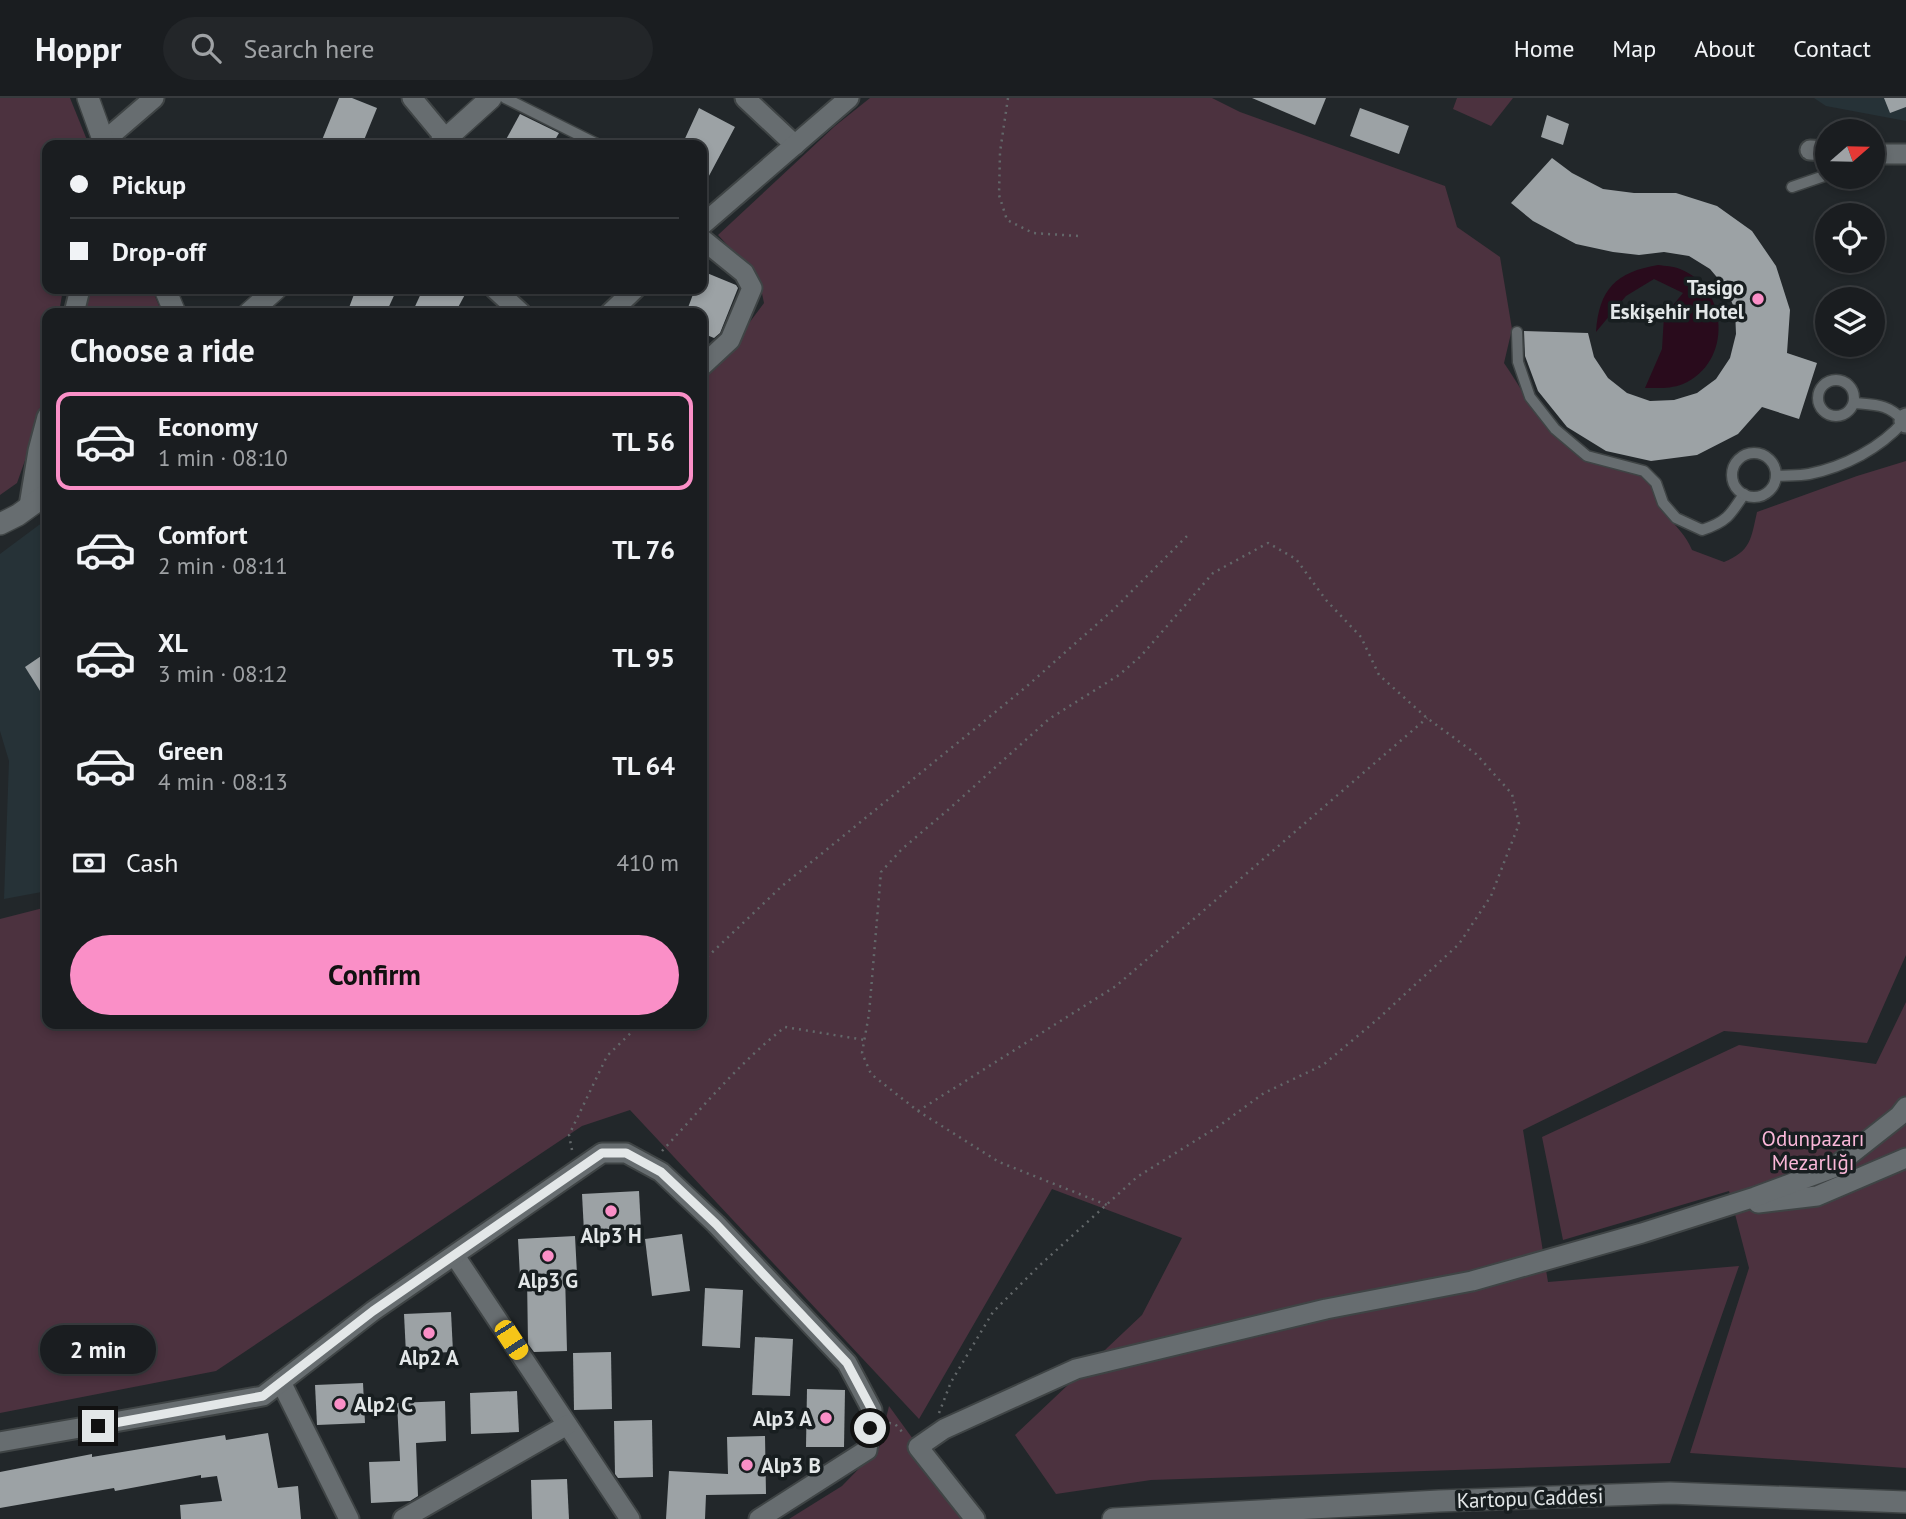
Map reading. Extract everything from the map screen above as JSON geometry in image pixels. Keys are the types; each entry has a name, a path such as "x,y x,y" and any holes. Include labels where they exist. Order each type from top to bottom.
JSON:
{"street":[{"path":"88,98 102,140"},
{"path":"107,140 154,98"},
{"path":"412,98 441,140"},
{"path":"444,140 491,98"},
{"path":"745,98 795,145"},
{"path":"707,221 849,98"},
{"path":"707,243 744,273 751,288 730,340 707,361"},
{"path":"255,308 270,294"},
{"path":"500,294 516,308"},
{"path":"615,308 630,294"},
{"path":"29,506 42,436"},
{"path":"0,524 42,497"},
{"path":"975,1519 925,1442 944,1429 1076,1368 1326,1309 1472,1282 1642,1233 1833,1168 1906,1107"},
{"path":"0,1442 263,1396 373,1311 602,1153 626,1153 661,1172 716,1224 847,1363 872,1410 867,1450 759,1519"},
{"path":"1721,1208 1817,1196 1906,1158"},
{"path":"455,1256 630,1519"},
{"path":"281,1382 349,1519"},
{"path":"403,1519 567,1425"},
{"name":"Kartopu Caddesi","path":"1113,1519 1438,1501 1670,1493 1906,1503"}],"lane":[{"path":"505,98 589,140"},
{"path":"1792,187 1815,179"},
{"path":"1517,332 1518,362 1531,397 1555,429 1587,456 1644,471 1656,483 1663,503 1676,518 1702,530 1721,524 1744,494"},
{"path":"1776,476 1807,475 1829,469 1879,444 1905,421 1893,409 1854,403"},
{"path":"1753,453 1767,457 1775,468 1776,476 1771,489 1765,494 1751,497 1744,494 1738,490 1732,477 1736,463 1740,458 1753,453"}],"path":[{"path":"1008,98 1000,152 999,195 1007,220 1033,233 1078,236"},
{"path":"707,957 782,886 1036,679 1113,610 1189,534"},
{"path":"882,1422 895,1424 925,1442 951,1382 993,1312 1040,1265 1107,1205 1137,1177 1219,1126 1264,1093 1323,1065 1388,1010 1459,944 1491,896 1519,824 1512,794 1476,754 1427,718 1379,675 1361,637 1326,600 1296,559 1268,542 1213,573 1141,656 1119,675 1049,719 901,849 881,872 869,1014 862,1053 871,1074 918,1111 999,1162 1107,1205"},
{"path":"918,1111 1116,986 1427,718"},
{"path":"649,1165 728,1079 762,1045 785,1027 864,1040"},
{"path":"577,1171 569,1135 607,1056 635,1029"}],"shaded area":[{"path":"1814,98 1906,98 1906,121 1826,106"},
{"path":"1658,265 1680,269 1696,279 1708,292 1716,308 1719,326 1711,360 1699,374 1683,384 1645,388 1662,349 1664,316 1683,293 1654,279 1626,296 1596,332 1601,304 1612,285 1631,272"},
{"path":"42,523 42,892 4,899 9,761 0,731 0,554"}],"green space":[{"path":"0,98 70,98 87,140 42,140 42,294 62,294 60,308 42,308 42,398 35,432 17,483 0,495"},
{"path":"870,98 1212,98 1240,112 1445,186 1457,227 1500,257 1512,329 1504,363 1542,420 1560,440 1581,455 1642,477 1651,486 1667,515 1684,535 1692,550 1724,562 1745,548 1757,512 1906,461 1906,955 1867,1043 1724,1031 1523,1130 1548,1282 1739,1266 1670,1463 1151,1480 1056,1494 1015,1435 1142,1315 1182,1238 1052,1189 919,1419 630,1110 582,1126 216,1371 0,1413 0,919 42,908 42,1029 707,1029 707,372 723,358 764,303 759,279 718,235 835,126"},
{"path":"1457,98 1513,98 1491,126 1453,109"},
{"path":"86,294 154,294 160,308 82,308"},
{"name":"Odunpazarı Mezarlığı","path":"1906,1002 1906,1468 1690,1453 1749,1268 1729,1191 1563,1240 1542,1137 1739,1045 1876,1064"},
{"path":"889,1406 971,1519 789,1519 842,1486 879,1448"}],"building":[{"path":"339,98 352,98 377,108 364,140 322,140"},
{"path":"1252,98 1326,98 1315,125"},
{"path":"1884,98 1906,98 1906,107 1890,113"},
{"path":"699,108 735,127 707,180 707,140 684,140"},
{"path":"1360,108 1409,126 1399,154 1350,136"},
{"path":"520,114 559,133 555,140 506,140"},
{"path":"1547,115 1569,124 1563,145 1541,137"},
{"name":"Tasigo Eskişehir Hotel","path":"1552,158 1572,173 1603,189 1634,193 1676,193 1717,206 1752,231 1776,266 1790,310 1787,353 1817,363 1799,419 1762,407 1738,434 1697,455 1651,461 1606,451 1567,427 1538,391 1525,356 1524,331 1588,333 1594,357 1608,378 1627,393 1650,401 1674,400 1697,393 1716,379 1730,358 1736,334 1735,310 1726,288 1710,269 1689,256 1664,252 1639,255 1576,244 1533,221 1511,203"},
{"path":"707,273 738,288 720,333 714,338 707,335 707,308 688,308 693,294 707,294"},
{"path":"354,294 395,294 388,308 349,308"},
{"path":"421,294 465,294 458,308 414,308"},
{"path":"42,655 42,694 25,667"},
{"name":"Alp3 H","path":"639,1191 641,1229 584,1232 582,1194"},
{"path":"682,1234 690,1291 652,1296 645,1239"},
{"path":"575,1236 577,1274 565,1274 567,1351 534,1352 528,1344 527,1277 520,1277 518,1239"},
{"path":"705,1288 743,1290 740,1348 702,1346"},
{"name":"Alp2 A","path":"451,1312 453,1352 406,1354 404,1314"},
{"path":"755,1337 793,1339 790,1396 752,1395"},
{"path":"611,1352 612,1409 574,1410 573,1353"},
{"name":"Alp2 C","path":"363,1383 365,1423 317,1425 315,1385"},
{"name":"Alp3 A","path":"807,1389 845,1390 844,1447 806,1447"},
{"path":"517,1391 519,1432 471,1434 470,1393"},
{"path":"445,1401 446,1441 416,1443 418,1496 410,1501 371,1503 369,1462 400,1461 397,1403"},
{"path":"652,1420 653,1477 618,1478 615,1474 614,1421"},
{"path":"268,1433 278,1488 298,1486 301,1519 181,1519 180,1505 222,1501 217,1476 201,1478 201,1475 0,1508 0,1472 92,1454 92,1457 225,1435 226,1440"},
{"path":"765,1436 766,1494 706,1495 705,1519 666,1519 669,1471 728,1474 727,1437"},
{"path":"567,1479 569,1519 532,1519 531,1480"}],"place":[{"name":"Tasigo Eskişehir Hotel","path":"1758,299"},
{"name":"Alp3 H","path":"611,1211"},
{"name":"Alp3 G","path":"548,1256"},
{"name":"Alp2 A","path":"429,1333"},
{"name":"Alp2 C","path":"340,1404"},
{"name":"Alp3 A","path":"826,1418"},
{"name":"Alp3 B","path":"747,1465"}],"route":[{"path":"98,1426 263,1396 373,1311 602,1153 626,1153 661,1172 716,1224 847,1363 872,1410 870,1428"}]}
